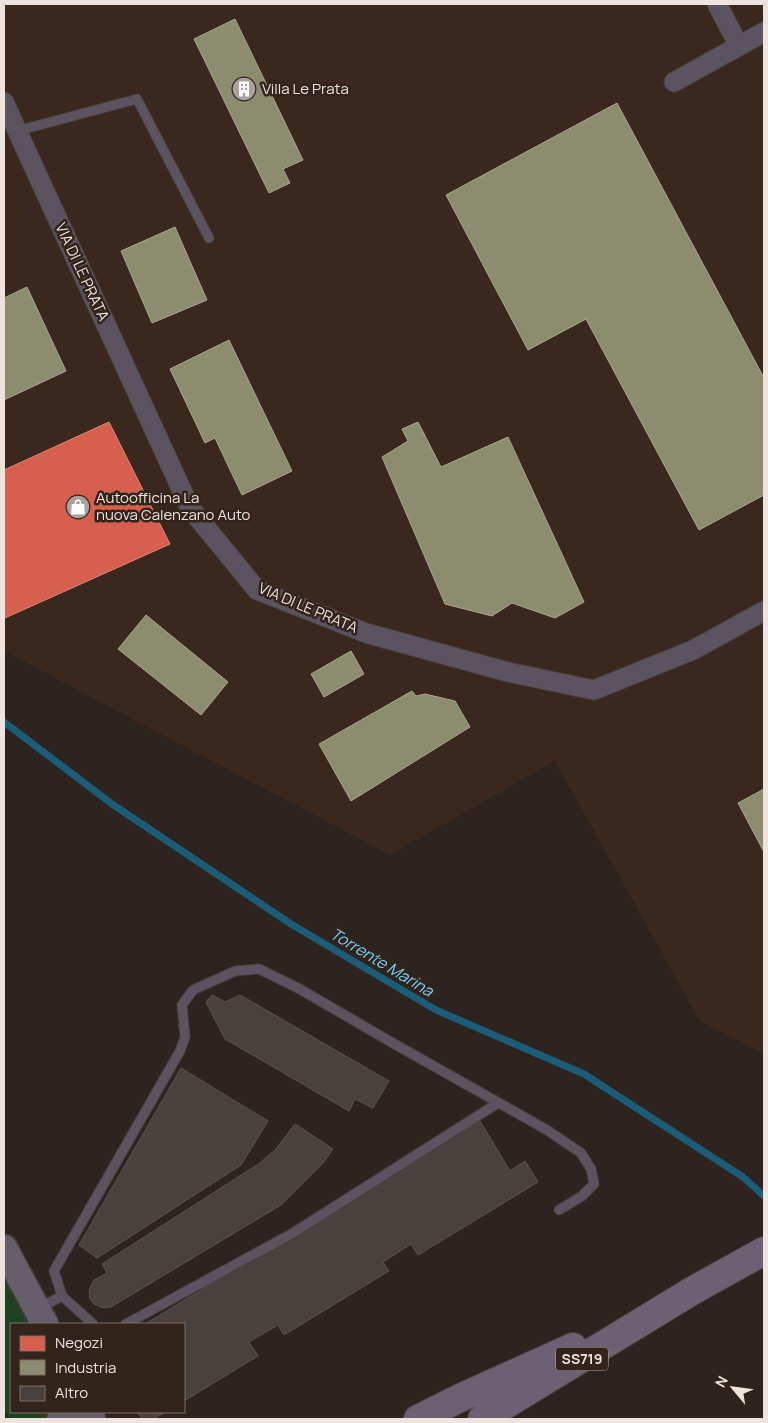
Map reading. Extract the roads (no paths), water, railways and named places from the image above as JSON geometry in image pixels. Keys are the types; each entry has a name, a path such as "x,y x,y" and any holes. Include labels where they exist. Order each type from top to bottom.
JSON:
{"highway":[{"name":"SS719","path":"482,1419 687,1295 764,1251"},
{"path":"418,1419 687,1295"},
{"path":"520,1419 687,1295"}],"street":[{"path":"717,4 739,46"},
{"path":"674,82 764,32"},
{"name":"VIA DI LE PRATA","path":"4,102 190,508 257,590 366,633 508,672 594,690 692,650 764,611"},
{"path":"4,1248 41,1317"}],"lane":[{"path":"17,131 137,99 209,238"},
{"path":"92,1323 62,1296 54,1271 180,1051 185,1036 182,1005 194,990 235,971 259,969 298,988 547,1130 581,1153 591,1169 594,1184 582,1196 560,1210"},
{"path":"128,1323 293,1233 498,1102"},
{"path":"41,1317 62,1296"}],"waterway":[{"name":"Torrente Marina","path":"4,722 112,804 291,924 436,1010 584,1074 743,1177 764,1196"}],"place":[{"name":"Villa Le Prata","path":"244,89"},
{"name":"Autoofficina La nuova Calenzano Auto","path":"78,507"}]}
